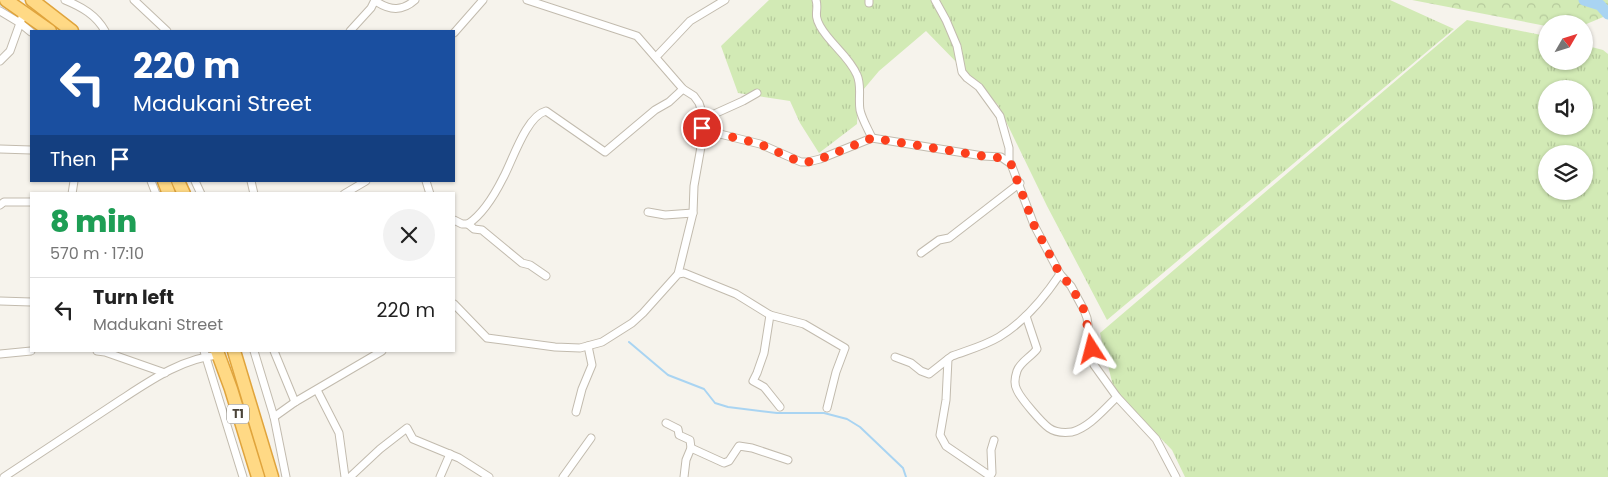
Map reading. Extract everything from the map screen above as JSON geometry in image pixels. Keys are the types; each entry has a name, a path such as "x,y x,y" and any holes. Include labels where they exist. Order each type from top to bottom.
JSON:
{"highway":[{"path":"6,0 22,17 48,30"},
{"path":"32,0 71,30"},
{"name":"T1","path":"234,352 272,477"},
{"name":"T1","path":"211,353 231,389 258,477"}],"street":[{"path":"65,0 85,9 104,30"},
{"path":"134,0 164,30"},
{"path":"351,30 371,8 374,2 397,10 407,7 415,0"},
{"path":"455,31 483,0"},
{"path":"455,305 482,334 490,339 563,348 588,346 602,342 632,323 678,274 693,213 694,186 704,130 701,120 701,109 694,96 682,89 642,40 632,33 527,0"},
{"path":"656,57 690,21 725,0"},
{"path":"816,0 815,14 820,26 847,58 858,77 860,83 860,112 872,138"},
{"path":"935,0 957,46 962,72 979,87 1000,116 1009,148 1009,161 1020,183 1034,225 1060,274 1075,293 1084,310 1094,364 1117,397 1156,439 1176,477"},
{"path":"0,11 22,17 30,30"},
{"path":"0,60 10,51 22,17"},
{"path":"455,220 464,225 477,216 499,186 524,134 531,123 542,112 546,111 605,152 655,110 669,102 682,89"},
{"path":"701,120 758,93"},
{"path":"704,130 760,144 800,162 820,159 872,138 1001,158 1009,161"},
{"path":"0,149 30,150"},
{"path":"347,192 364,182"},
{"path":"921,253 939,240 949,238 1020,183"},
{"path":"0,205 4,202 30,202"},
{"path":"648,212 665,216 693,213"},
{"path":"468,224 474,229 482,230 522,263 530,265 546,276"},
{"path":"678,274 684,273 736,294 770,315 804,324 845,348 836,372 827,408"},
{"path":"895,357 911,363 920,371 928,374 952,356 998,338 1026,316 1060,274"},
{"path":"0,302 30,302"},
{"path":"770,315 764,353 753,380 764,388 780,407"},
{"path":"1026,316 1037,349 1017,371 1015,385 1024,401 1049,428 1056,432 1064,433 1079,429 1117,397"},
{"path":"576,412 582,389 592,365 588,346"},
{"path":"0,354 30,351"},
{"path":"105,352 164,372"},
{"path":"254,352 274,417 286,477"},
{"path":"274,352 295,402"},
{"path":"274,417 295,402 380,352"},
{"path":"4,477 164,372 211,353 244,477"},
{"path":"948,360 946,400 940,435 943,442 990,476 992,473 991,450 994,440"},
{"path":"317,390 339,433 345,477"},
{"path":"666,423 678,429 679,435 690,440 691,448 686,460 684,477"},
{"path":"350,477 407,428 413,439 450,454 489,477"},
{"path":"563,477 591,438"},
{"path":"691,448 724,463 729,461 739,446 752,448 788,460"},
{"path":"440,477 450,454"}],"green space":[{"path":"769,0 1390,0 1454,29 1107,320 1047,206 998,105 926,31 879,71 858,96 857,124 819,153 800,123 790,101 738,93 721,46"},
{"path":"1412,0 1608,0 1608,15 1593,21 1593,15 1538,15 1538,24"},
{"path":"1467,20 1538,34 1538,70 1593,70 1593,47 1603,50 1608,54 1608,477 1185,477 1172,450 1114,390 1100,333"}],"waterway":[{"path":"1584,0 1600,5 1608,14"},
{"path":"0,4 7,8"},
{"path":"629,342 668,375 704,389 715,403 728,407 777,413 824,413 847,419 860,427 903,468 906,477"}],"route":[{"path":"702,128 760,144 800,162 820,159 872,138 1001,158 1009,161 1020,183 1034,225 1060,274 1071,286 1084,310 1092,349"}]}
